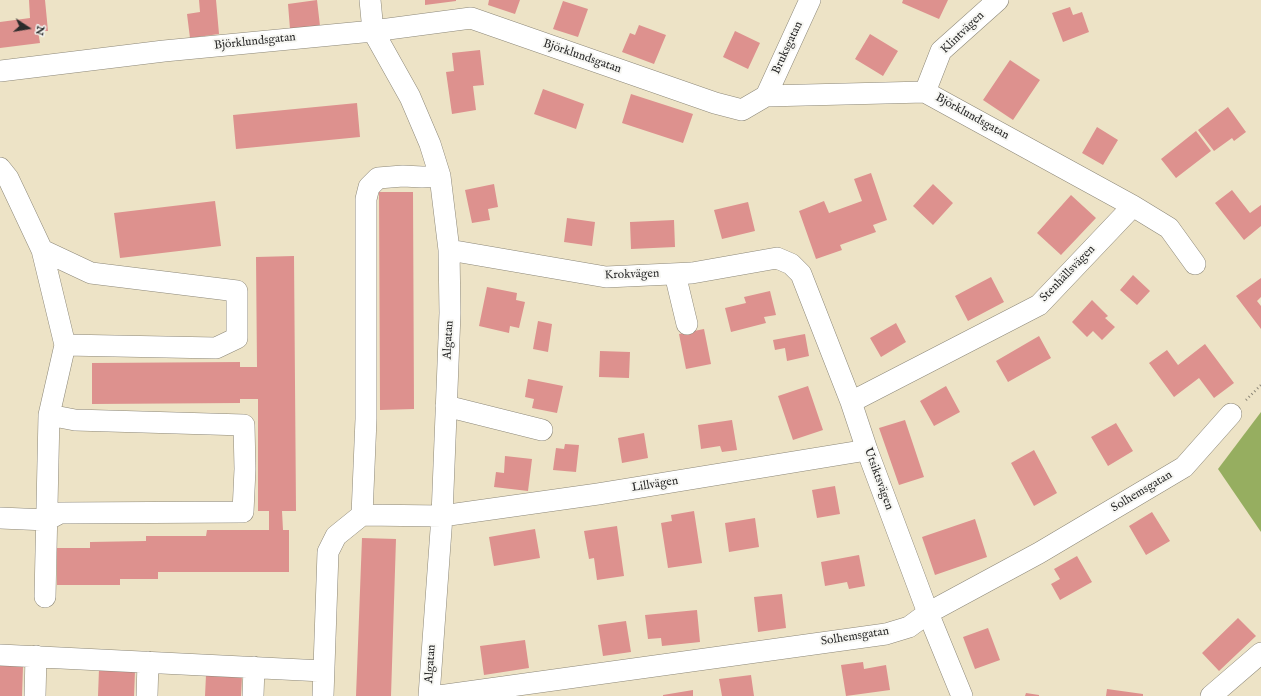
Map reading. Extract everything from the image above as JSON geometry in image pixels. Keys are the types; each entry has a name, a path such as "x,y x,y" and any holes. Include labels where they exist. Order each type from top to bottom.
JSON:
{"street":[{"name":"Algatan","path":"370,0 373,30 410,96 430,144 440,176 449,250 450,313 442,516 429,696"},
{"name":"Bruksgatan","path":"766,96 810,0"},
{"name":"Klintvägen","path":"925,92 941,51 998,0"},
{"name":"Björklundsgatan","path":"0,71 164,51 373,30 470,18 715,103 742,110 766,96 925,92 1133,206"},
{"path":"0,168 8,178 42,250 65,345 50,415 45,596"},
{"path":"322,696 328,552 336,536 362,515 366,419 366,199 369,187 378,178 440,176"},
{"path":"1133,206 1169,228 1195,264"},
{"name":"Stenhällsvägen","path":"852,402 1039,305 1133,206"},
{"path":"42,250 91,273 237,291 237,338 216,348 65,345"},
{"name":"Krokvägen","path":"449,250 606,277 692,273 777,258 791,264"},
{"name":"Utsiktsvägen","path":"791,264 801,274 852,402 867,450 928,613 962,696"},
{"path":"675,274 687,324"},
{"path":"446,406 542,430"},
{"name":"Solhemsgatan","path":"439,696 886,634 909,627 928,613 1039,553 1184,467 1231,414"},
{"path":"0,518 47,520 60,513 243,512 245,469 244,425 75,420 50,415"},
{"name":"Lillvägen","path":"362,515 442,516 598,494 867,450"},
{"path":"1211,696 1261,653"},
{"path":"0,655 323,671"},
{"path":"35,696 36,656"},
{"path":"147,696 148,662"},
{"path":"253,696 254,667"}],"green space":[{"path":"1261,412 1261,532 1218,469"}],"building":[{"path":"29,0 45,0 48,31 38,31 40,43 0,48 0,22 30,18"},
{"path":"199,0 216,0 219,34 190,38 187,14 200,12"},
{"path":"317,0 320,26 290,29 288,4"},
{"path":"425,0 456,0 456,1 425,5"},
{"path":"489,0 520,0 515,14 488,5"},
{"path":"903,0 948,0 939,19 902,3"},
{"path":"563,1 588,9 578,37 553,29"},
{"path":"1070,7 1073,15 1082,12 1089,32 1063,42 1052,13"},
{"path":"639,25 666,35 654,64 622,52 630,33 635,35"},
{"path":"735,31 760,43 748,69 723,57"},
{"path":"870,34 898,51 883,76 855,59"},
{"path":"480,50 484,85 473,86 476,110 452,114 446,72 454,71 452,53"},
{"path":"1010,60 1040,80 1013,120 983,100"},
{"path":"543,89 584,104 576,129 534,114"},
{"path":"631,94 693,114 683,143 622,123"},
{"path":"357,103 360,137 236,149 233,115"},
{"path":"1228,107 1246,132 1234,141 1232,138 1214,151 1198,130"},
{"path":"1097,127 1118,140 1103,165 1082,153"},
{"path":"1196,131 1211,151 1176,178 1161,159"},
{"path":"871,173 887,220 873,225 876,232 840,245 842,250 816,259 799,211 824,201 829,213 862,201 854,179"},
{"path":"494,184 498,207 488,209 490,220 472,223 465,190"},
{"path":"933,184 953,203 933,225 913,206"},
{"path":"1232,190 1250,213 1261,205 1261,226 1244,240 1215,203"},
{"path":"379,192 413,192 414,409 380,410"},
{"path":"1071,195 1096,218 1061,255 1037,233"},
{"path":"215,201 221,246 120,258 114,213"},
{"path":"748,202 755,231 722,239 714,210"},
{"path":"567,218 595,222 592,246 564,242"},
{"path":"674,220 675,247 631,249 630,222"},
{"path":"294,256 296,511 282,511 283,530 289,530 289,572 158,572 158,579 120,579 120,585 57,585 57,548 90,548 90,542 146,541 146,536 206,536 207,530 269,530 269,511 258,511 258,399 240,399 240,403 92,404 92,363 240,362 240,367 257,367 256,257"},
{"path":"1133,275 1150,291 1137,305 1120,290"},
{"path":"991,277 1004,302 968,321 955,296"},
{"path":"1261,278 1261,297 1257,301 1261,306 1261,329 1236,296"},
{"path":"487,287 517,293 516,300 525,302 519,328 510,326 509,333 479,326"},
{"path":"770,291 776,315 764,317 766,323 731,332 725,308 746,303 744,297"},
{"path":"1092,300 1108,316 1105,318 1115,327 1102,340 1093,331 1087,337 1072,322"},
{"path":"538,321 552,324 548,352 533,349"},
{"path":"896,323 906,342 881,357 870,338"},
{"path":"704,329 711,364 686,369 679,334"},
{"path":"805,334 809,356 787,361 785,348 775,350 773,340"},
{"path":"1039,336 1051,358 1008,382 996,361"},
{"path":"1205,344 1234,383 1214,398 1199,378 1174,397 1149,363 1167,350 1178,365"},
{"path":"600,351 630,352 629,378 599,377"},
{"path":"528,379 563,386 557,413 532,408 534,399 525,397"},
{"path":"808,386 823,430 793,440 778,396"},
{"path":"946,386 960,412 934,426 920,401"},
{"path":"732,420 737,450 722,452 720,446 701,449 698,425"},
{"path":"905,420 924,477 899,485 879,428"},
{"path":"1116,423 1133,451 1108,466 1091,437"},
{"path":"644,433 648,458 622,463 618,438"},
{"path":"565,444 579,445 576,472 553,470 556,448 564,449"},
{"path":"1034,450 1057,493 1034,506 1011,463"},
{"path":"505,456 532,459 528,491 494,487 496,472 504,473"},
{"path":"835,486 840,514 817,518 812,490"},
{"path":"694,511 702,563 668,568 661,523 672,521 671,515"},
{"path":"1152,512 1170,541 1146,555 1129,526"},
{"path":"755,518 759,547 729,552 725,523"},
{"path":"975,519 987,557 935,575 922,537"},
{"path":"617,526 624,576 597,580 594,558 589,559 584,531"},
{"path":"535,529 540,558 494,566 489,537"},
{"path":"362,538 396,539 391,696 356,696"},
{"path":"859,555 865,586 849,589 847,582 825,586 821,562"},
{"path":"1077,556 1092,582 1060,600 1051,584 1060,579 1054,569"},
{"path":"782,594 786,628 758,632 754,597"},
{"path":"697,610 700,642 662,646 661,638 648,639 645,615"},
{"path":"1238,618 1256,636 1219,671 1202,653"},
{"path":"626,621 631,652 603,656 598,625"},
{"path":"988,628 1000,660 975,669 963,637"},
{"path":"525,640 529,668 484,675 480,646"},
{"path":"863,662 864,669 886,665 890,690 846,696 841,665"},
{"path":"0,665 23,666 22,696 0,696"},
{"path":"99,669 135,671 134,696 98,696"},
{"path":"206,675 242,676 241,696 205,696"},
{"path":"751,675 754,696 722,696 719,679"},
{"path":"1107,689 1143,694 1143,696 1106,696"},
{"path":"693,690 693,696 663,696 663,695"},
{"path":"1026,693 1039,695 1039,696 1025,696"}]}
